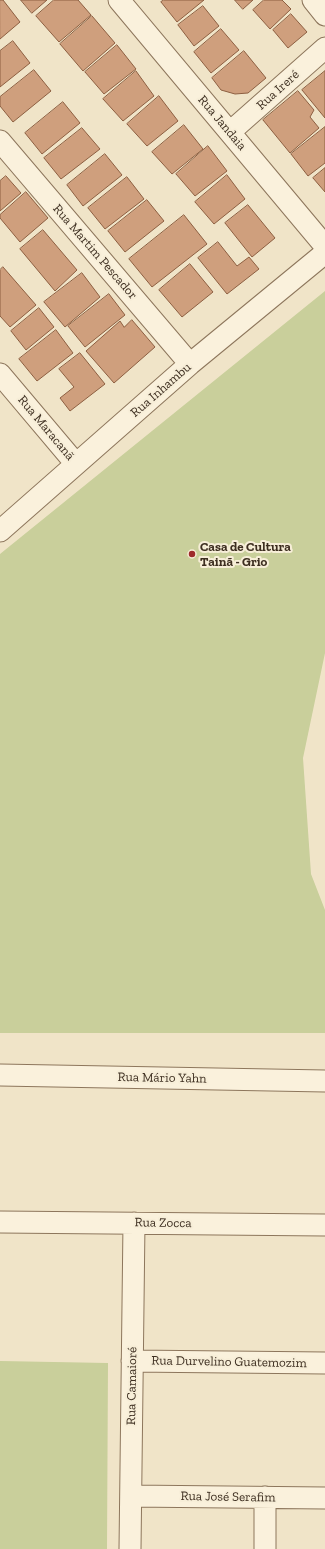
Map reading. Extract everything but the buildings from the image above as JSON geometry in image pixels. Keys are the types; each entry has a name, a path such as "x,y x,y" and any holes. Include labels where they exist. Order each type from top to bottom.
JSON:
{"street":[{"name":"Rua Jandaia","path":"119,0 325,246"},
{"path":"313,0 325,15"},
{"name":"Rua Ireré","path":"230,132 325,48"},
{"name":"Rua Martim Pescador","path":"0,141 190,364"},
{"name":"Rua Inhambu","path":"0,531 190,364 325,253"},
{"name":"Rua Maracanã","path":"0,374 76,464"},
{"name":"Rua Mário Yahn","path":"0,1075 325,1081"},
{"name":"Rua Zocca","path":"0,1222 325,1225"},
{"name":"Rua Camaioré","path":"130,1549 134,1223"},
{"name":"Rua Durvelino Guatemozim","path":"132,1361 325,1363"},
{"name":"Rua José Serafim","path":"131,1496 325,1498"},
{"path":"265,1497 265,1549"}],"green space":[{"path":"325,291 325,653 303,758 311,874 325,910 325,1033 0,1033 0,554"},
{"path":"0,1361 108,1363 107,1549 0,1549"}],"place":[{"name":"Casa de Cultura Tainã - Grio","path":"192,554"}]}
